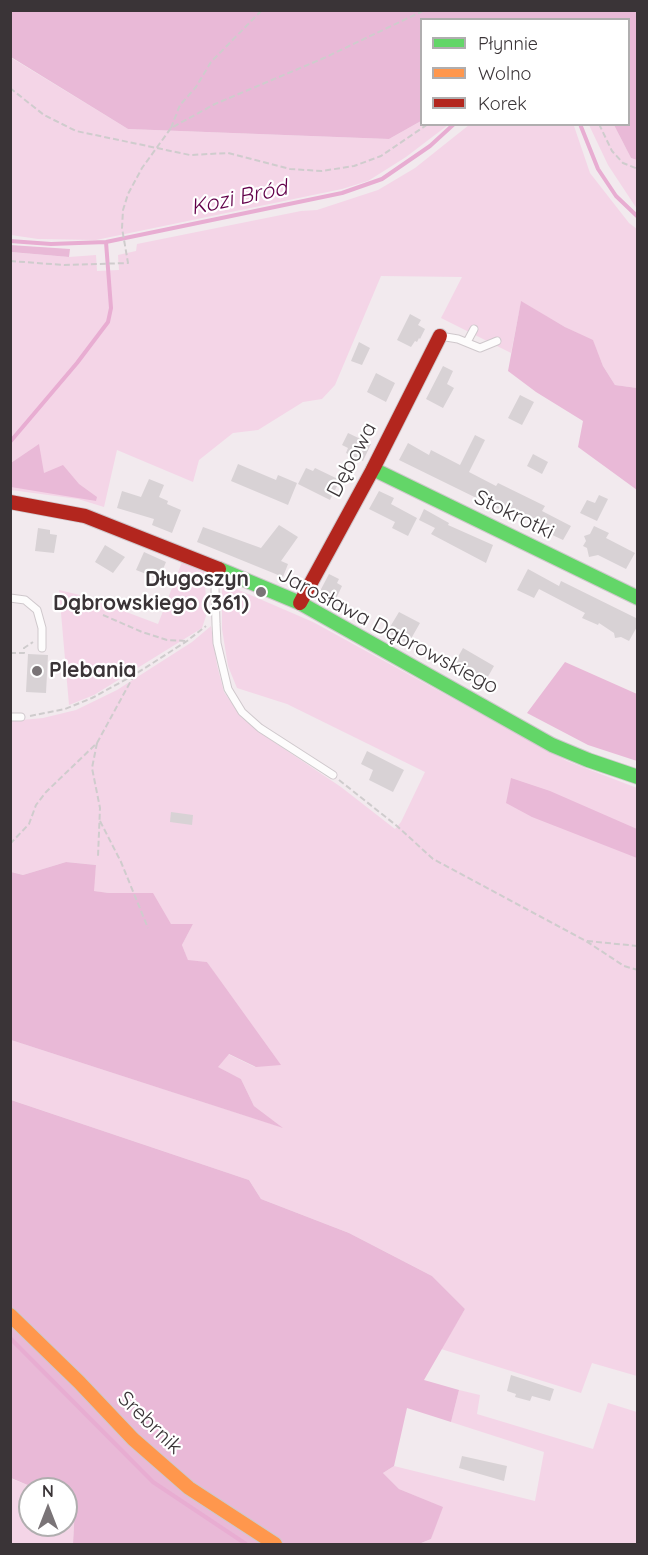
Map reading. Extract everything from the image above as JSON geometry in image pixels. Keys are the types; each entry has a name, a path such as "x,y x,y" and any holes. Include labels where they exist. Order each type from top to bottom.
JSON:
{"street":[{"name":"Dębowa","path":"300,603 373,469 440,336"},
{"name":"Stokrotki","path":"373,469 638,598"},
{"name":"Jarosława Dąbrowskiego","path":"10,502 85,516 300,603 552,745 638,777"},
{"name":"Srebrnik","path":"10,1315 79,1382 133,1439 159,1462 189,1488 275,1545"}],"lane":[{"path":"467,342 474,329"},
{"path":"440,336 467,342 480,348 497,341"},
{"path":"222,570 216,579 216,624 219,654 228,689 242,712 260,728 333,775"},
{"path":"10,598 25,600 37,610 42,648"},
{"path":"10,717 21,717"}],"path":[{"path":"10,261 64,265 128,263 122,228 123,210 141,168 171,128 180,105 196,87 211,62 262,10"},
{"path":"171,128 215,104 324,58 425,10"},
{"path":"10,88 44,115 76,132 190,155 228,153 290,169 322,171 354,166 381,156 425,126"},
{"path":"600,126 612,151 623,163 638,169"},
{"path":"103,615 142,632 167,639 187,641"},
{"path":"21,717 48,714 92,698 134,675 187,641 205,629 209,621"},
{"path":"10,652 24,653"},
{"path":"98,856 100,821 92,768 97,743 134,675"},
{"path":"10,844 29,824 36,804 46,792 97,743"},
{"path":"333,775 398,826 433,859 586,941 624,966 638,970"},
{"path":"100,821 121,861 148,927"},
{"path":"586,941 638,946"}],"shaded area":[{"path":"10,11 637,11 637,160 631,158 615,126 630,126 630,18 420,18 420,122 389,139 128,129 11,57"},
{"path":"10,57 128,129 389,139 420,122 420,126 447,126 406,157 368,181 342,189 96,240 38,239 11,235"},
{"path":"468,126 574,126 590,173 629,223 637,229 637,388 615,385 603,366 593,341 521,302 511,353 441,318 462,277 381,276 335,385 322,399 303,402 258,430 233,433 199,460 193,482 117,450 104,507 78,499 11,490 10,252 69,257 96,255 97,271 119,270 118,255 136,251 137,244 301,211 317,210 378,190 415,168"},
{"path":"589,126 615,126 631,158 637,160 637,209 608,165"},
{"path":"10,245 70,249 69,257 11,252"},
{"path":"521,301 565,327 593,340 603,366 615,385 637,388 637,490 578,447 583,421 536,392 508,371"},
{"path":"39,444 44,473 63,465 79,484 97,497 96,501 11,487 11,463"},
{"path":"182,562 204,570 207,613 202,628 94,695 69,705 59,590 84,596 158,624"},
{"path":"225,584 313,622 567,761 637,788 637,1376 592,1363 581,1393 441,1349 465,1309 432,1276 349,1233 261,1199 249,1180 11,1100 11,1040 281,1127 254,1106 241,1079 217,1067 228,1054 255,1067 223,986 207,962 188,961 182,945 193,924 171,924 109,893 93,891 96,865 66,862 23,875 11,872 11,721 43,718 76,710 117,690 192,642 211,626 224,692 241,717 265,736 341,787 395,829 401,822 425,772 287,704 237,688 228,666 222,629 222,590"},
{"path":"565,662 637,694 637,761 588,745 527,713"},
{"path":"511,778 550,791 637,829 637,858 532,817 506,803"},
{"path":"66,862 96,865 94,891 153,893 171,924 193,924 182,945 188,960 207,962 281,1065 256,1067 229,1054 218,1067 241,1079 254,1106 283,1128 11,1040 11,872 23,875"},
{"path":"11,1100 249,1180 261,1199 349,1233 432,1276 465,1309 424,1380 459,1390 451,1422 407,1408 394,1466 383,1473 399,1489 443,1507 431,1539 419,1544 73,1544 73,1537 78,1537 78,1477 18,1477 18,1481 11,1478"},
{"path":"459,1390 480,1395 477,1414 593,1449 608,1403 637,1412 637,1544 419,1544 431,1539 442,1507 399,1489 383,1473 394,1466 535,1501 544,1452 451,1422"},
{"path":"10,1478 18,1481 18,1537 73,1537 73,1544 11,1544"}],"building":[{"path":"410,314 421,320 418,325 425,329 420,339 415,341 411,347 397,340"},
{"path":"359,342 370,348 362,365 351,361"},
{"path":"443,366 453,371 447,384 454,388 443,408 426,399"},
{"path":"376,373 395,383 386,402 367,392"},
{"path":"520,395 534,402 522,425 508,418"},
{"path":"348,433 371,444 363,461 346,453 348,448 342,445"},
{"path":"475,435 485,440 469,472 496,486 498,483 545,506 542,511 571,526 563,540 548,533 549,529 506,506 503,511 399,460 408,443 429,455 431,450 460,465"},
{"path":"533,454 548,462 542,474 527,466"},
{"path":"238,464 276,480 278,475 297,483 288,505 231,481"},
{"path":"306,468 313,471 315,468 340,480 330,500 298,484"},
{"path":"149,479 164,485 159,497 168,501 167,504 181,510 172,533 152,525 154,519 117,508 122,491 141,497"},
{"path":"379,491 394,498 391,504 417,518 408,536 392,528 395,522 369,509"},
{"path":"599,495 608,499 597,521 580,513 587,500 595,503"},
{"path":"424,509 449,523 448,525 493,545 486,563 431,534 435,528 419,520"},
{"path":"279,525 298,537 281,561 288,564 283,577 197,542 203,527 261,548"},
{"path":"594,526 609,533 606,538 635,553 626,569 598,555 589,557 587,548 583,546 586,541 584,536 590,534"},
{"path":"38,528 50,530 50,534 57,535 54,553 35,551"},
{"path":"105,545 125,557 113,573 95,562"},
{"path":"144,552 166,562 159,579 136,570"},
{"path":"528,569 559,586 561,581 638,619 638,625 629,641 621,637 615,638 614,633 599,623 598,625 582,618 585,613 539,589 534,598 517,590"},
{"path":"329,574 339,579 337,583 342,586 335,601 319,593"},
{"path":"399,612 420,623 408,644 387,632"},
{"path":"463,648 494,666 485,682 454,664"},
{"name":"Plebania","path":"28,654 48,655 46,693 26,692"},
{"path":"367,751 404,770 393,792 369,780 373,770 361,764"},
{"path":"171,812 193,815 192,825 170,822"},
{"path":"511,1375 554,1389 550,1401 532,1396 530,1401 515,1397 516,1394 507,1391"},
{"path":"462,1456 507,1466 504,1481 459,1468"}],"waterway":[{"name":"Kozi Bród","path":"10,241 51,244 106,242 342,193 382,179 430,146 452,126"},
{"name":"Kozi Bród","path":"581,126 598,169 616,196 638,217"},
{"path":"10,442 77,363 108,322 111,308 106,242"},
{"path":"10,1338 153,1482 246,1544"}],"traffic: fast":[{"path":"373,469 638,598"},
{"path":"219,569 300,603 552,745 638,777"}],"traffic: slow":[{"path":"10,1315 79,1382 133,1439 189,1488 275,1544"}],"traffic: jam":[{"path":"300,603 373,469 440,336"},
{"path":"10,502 85,516 219,569"}],"place":[{"name":"Długoszyn Dąbrowskiego (361)","path":"261,592"},
{"name":"Plebania","path":"37,671"}]}
